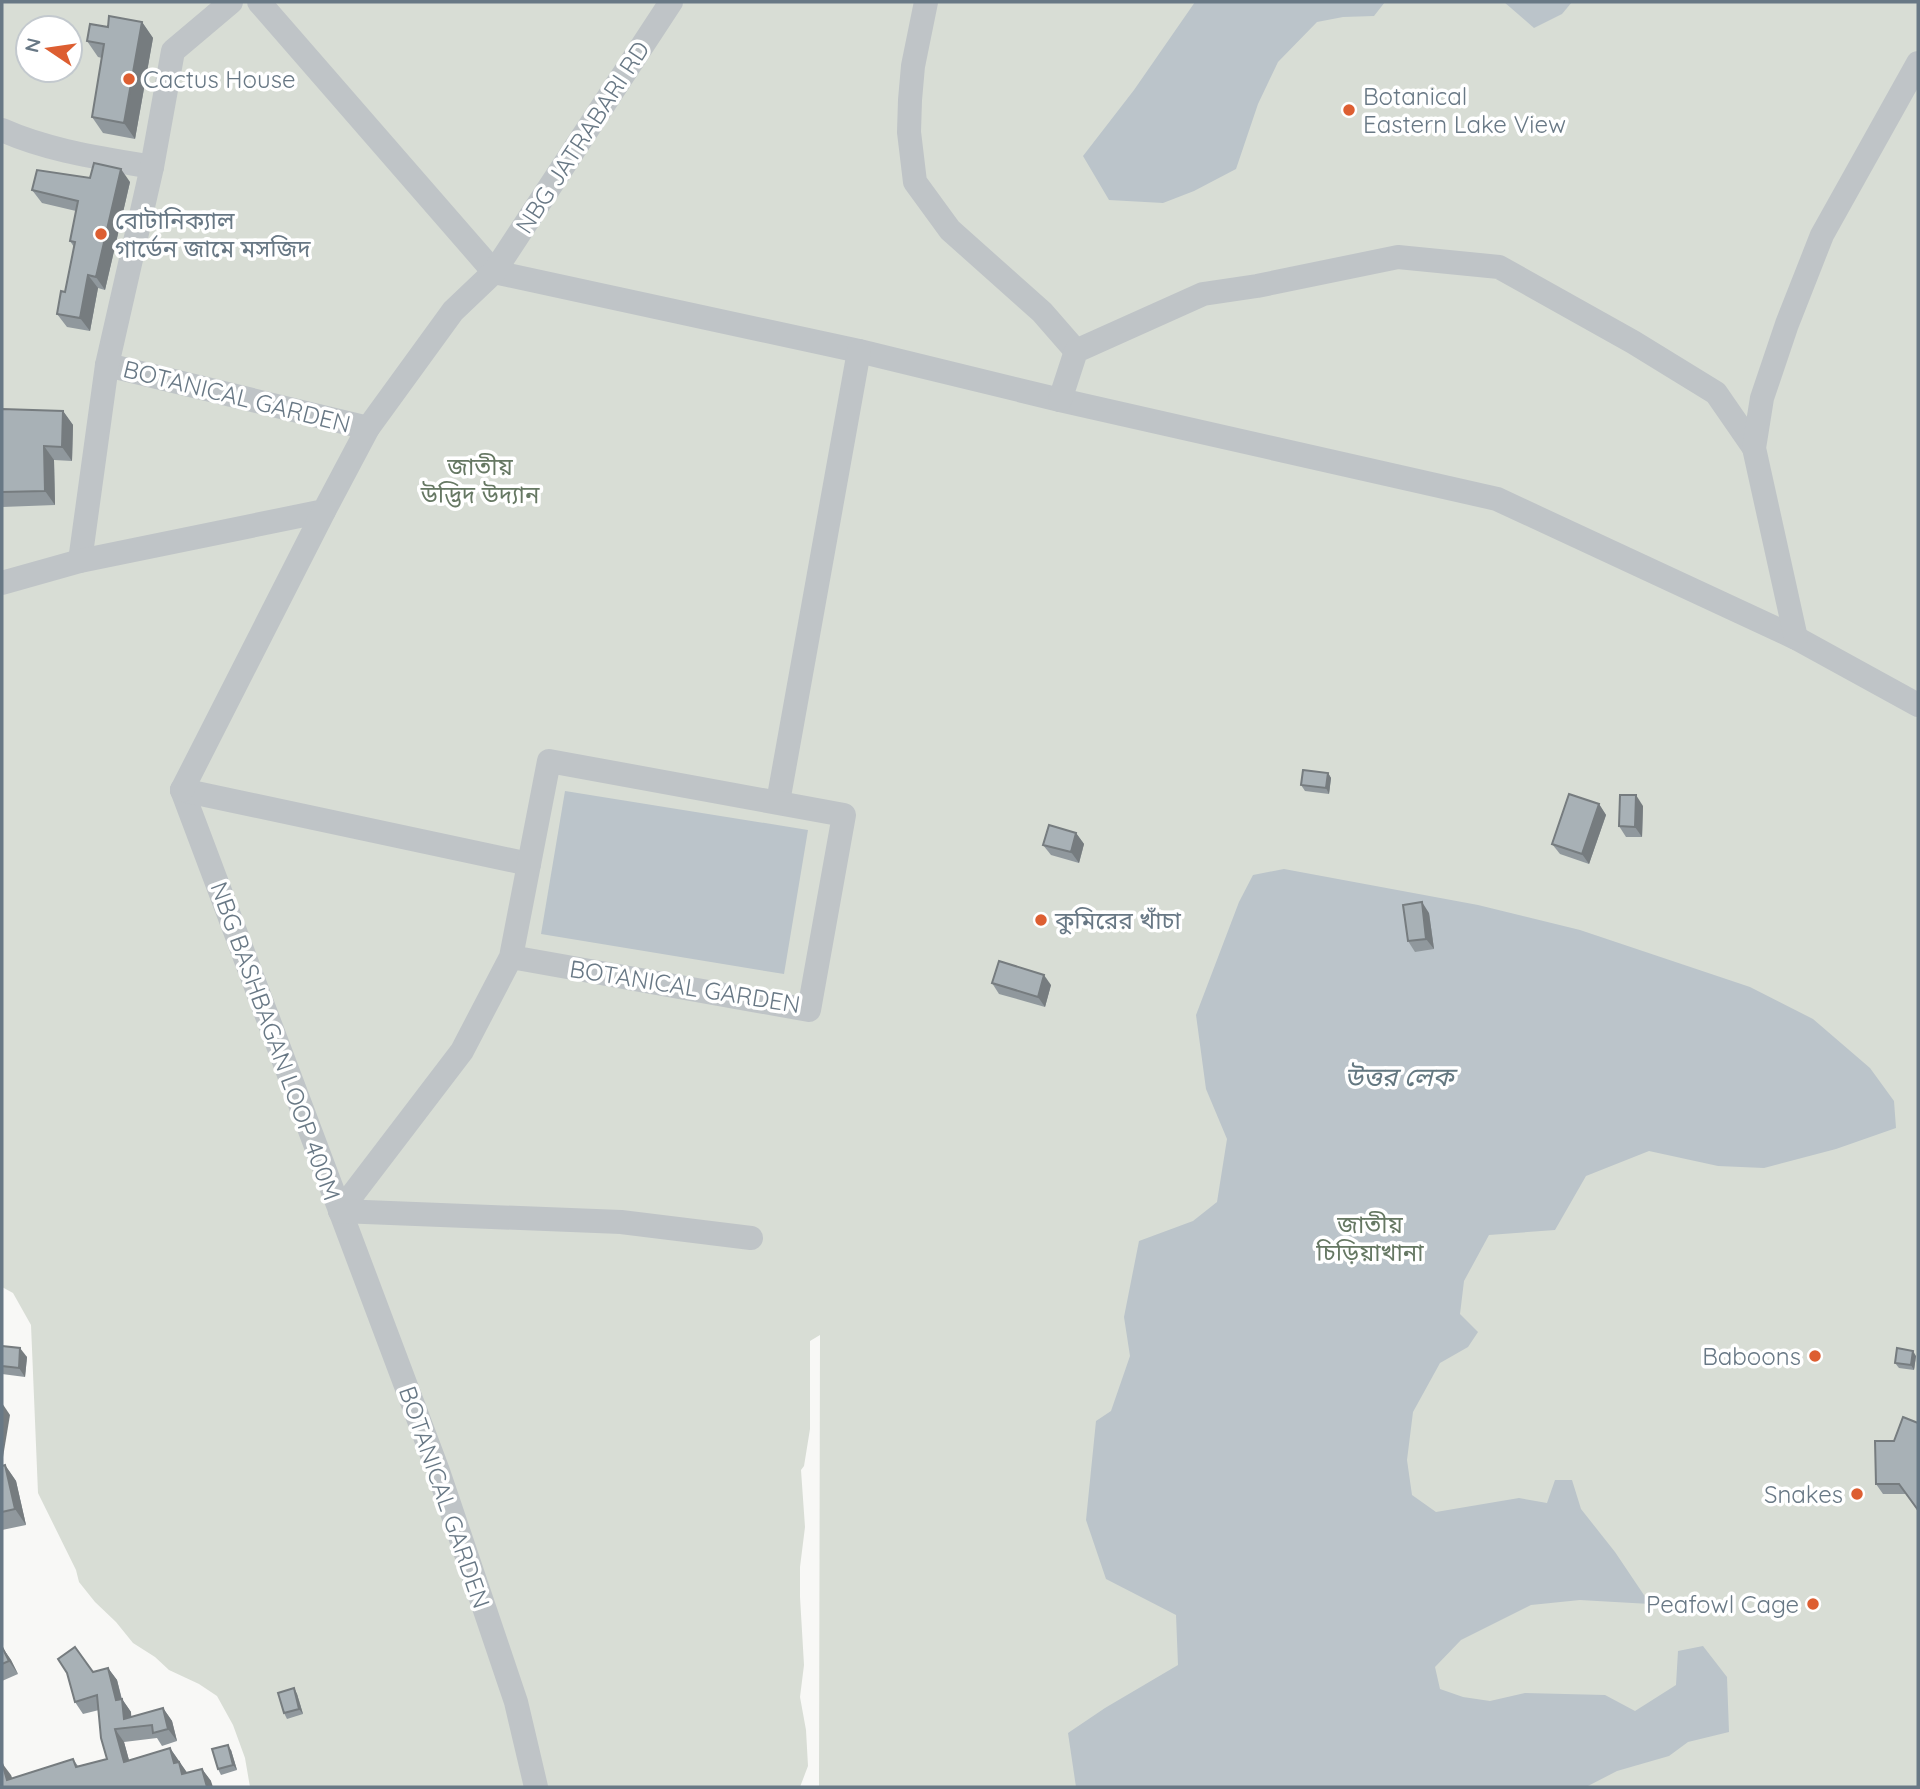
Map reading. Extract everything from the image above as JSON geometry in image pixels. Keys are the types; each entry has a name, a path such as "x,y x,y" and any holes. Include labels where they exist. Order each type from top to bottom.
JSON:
{"street":[{"path":"80,561 107,365 152,167 173,51 231,2"},
{"path":"259,2 494,272 859,351 1060,400 1497,499 1796,638 1918,705"},
{"name":"NBG JATRABARI RD","path":"324,511 368,428 453,311 494,272 671,2"},
{"path":"926,2 913,66 910,100 909,132 915,182 950,230 1042,312 1076,351"},
{"path":"1796,638 1755,448 1762,398 1787,324 1822,235 1918,63"},
{"path":"2,130 89,157 152,167"},
{"path":"1060,400 1076,351 1203,294 1257,286 1398,257 1499,267 1633,342 1717,393 1755,448"},
{"path":"778,802 859,351"},
{"name":"BOTANICAL GARDEN","path":"107,365 368,428"},
{"path":"2,583 80,561 324,511"},
{"path":"324,511 182,790 530,864"},
{"name":"BOTANICAL GARDEN","path":"511,957 809,1010 844,815 549,761 530,864"},
{"name":"NBG BASHBAGAN LOOP 400M","path":"182,790 340,1211"},
{"name":"NBG BASHBAGAN LOOP 400M","path":"340,1211 462,1051 511,957 530,864"},
{"path":"340,1211 621,1222 751,1238"},
{"name":"BOTANICAL GARDEN","path":"340,1211 438,1471 516,1702 536,1787"}],"green space":[{"name":"জাতীয় উদ্ভিদ উদ্যান","path":"2,2 1918,2 1918,1787 819,1787 820,1335 810,1341 810,1429 801,1470 805,1527 800,1567 804,1665 800,1697 806,1730 808,1766 800,1787 250,1787 245,1758 233,1725 217,1696 169,1670 133,1643 79,1582 76,1570 38,1493 31,1325 13,1293 2,1287"}],"water":[{"path":"1195,2 1385,2 1374,16 1343,17 1317,22 1278,62 1258,104 1236,169 1194,191 1163,203 1109,200 1083,156 1134,90"},
{"path":"1504,2 1572,2 1562,14 1534,28"},
{"path":"565,791 808,830 784,974 541,934"},
{"name":"উত্তর লেক","path":"1284,869 1478,905 1580,930 1750,987 1813,1019 1870,1068 1894,1101 1896,1128 1836,1149 1764,1168 1718,1166 1649,1151 1586,1176 1555,1230 1489,1235 1464,1281 1460,1314 1478,1332 1468,1347 1440,1363 1413,1412 1407,1460 1412,1495 1436,1512 1519,1498 1547,1503 1555,1480 1572,1480 1581,1509 1615,1552 1650,1604 1580,1600 1531,1605 1461,1640 1435,1667 1440,1689 1463,1697 1490,1701 1525,1693 1605,1695 1635,1711 1676,1685 1678,1651 1703,1646 1727,1677 1729,1732 1688,1742 1669,1756 1617,1771 1586,1787 1076,1787 1068,1733 1178,1665 1176,1615 1106,1579 1086,1520 1096,1421 1111,1411 1130,1356 1124,1317 1139,1241 1193,1221 1217,1202 1227,1139 1206,1089 1196,1015 1239,902 1253,875"}],"building":[{"path":"109,16 142,22 124,123 92,117 104,44 87,41 90,24 108,27"},
{"path":"94,163 121,169 96,277 88,275 80,318 57,314 61,291 65,292 75,242 70,241 78,201 32,190 37,170 90,178"},
{"path":"2,409 63,411 62,447 44,446 45,491 2,492"},
{"path":"1303,770 1328,773 1326,788 1301,785"},
{"path":"1569,794 1599,804 1582,854 1552,844"},
{"path":"1620,795 1636,795 1635,827 1619,826"},
{"path":"1049,825 1076,833 1071,852 1043,845"},
{"path":"1422,902 1426,939 1408,941 1403,905"},
{"path":"999,961 1044,975 1038,997 992,983"},
{"path":"2,1346 20,1348 19,1368 2,1366"},
{"path":"1897,1348 1913,1351 1911,1365 1895,1363"},
{"path":"1903,1417 1918,1423 1918,1510 1899,1484 1876,1484 1875,1441 1894,1441"},
{"path":"5,1465 15,1509 2,1512 2,1466"},
{"path":"2,1647 9,1661 2,1664"},
{"path":"75,1647 93,1672 108,1668 116,1700 122,1699 124,1719 163,1708 168,1729 153,1733 152,1725 115,1729 124,1762 170,1748 174,1763 179,1762 182,1774 202,1769 207,1787 2,1787 2,1763 7,1780 73,1759 76,1767 107,1759 101,1738 97,1695 75,1702 67,1673 58,1659"},
{"path":"294,1688 299,1709 284,1713 278,1693"},
{"path":"228,1745 233,1765 218,1769 212,1749"}],"place":[{"name":"Cactus House","path":"129,79"},
{"name":"Botanical Eastern Lake View","path":"1349,110"},
{"name":"বোটানিক্যাল গার্ডেন জামে মসজিদ","path":"101,234"},
{"name":"কুমিরের খাঁচা","path":"1041,920"},
{"name":"Baboons","path":"1815,1356"},
{"name":"Snakes","path":"1857,1494"},
{"name":"Peafowl Cage","path":"1813,1604"}],"park label":[{"name":"জাতীয় চিড়িয়াখানা","path":"1370,1238"}]}
